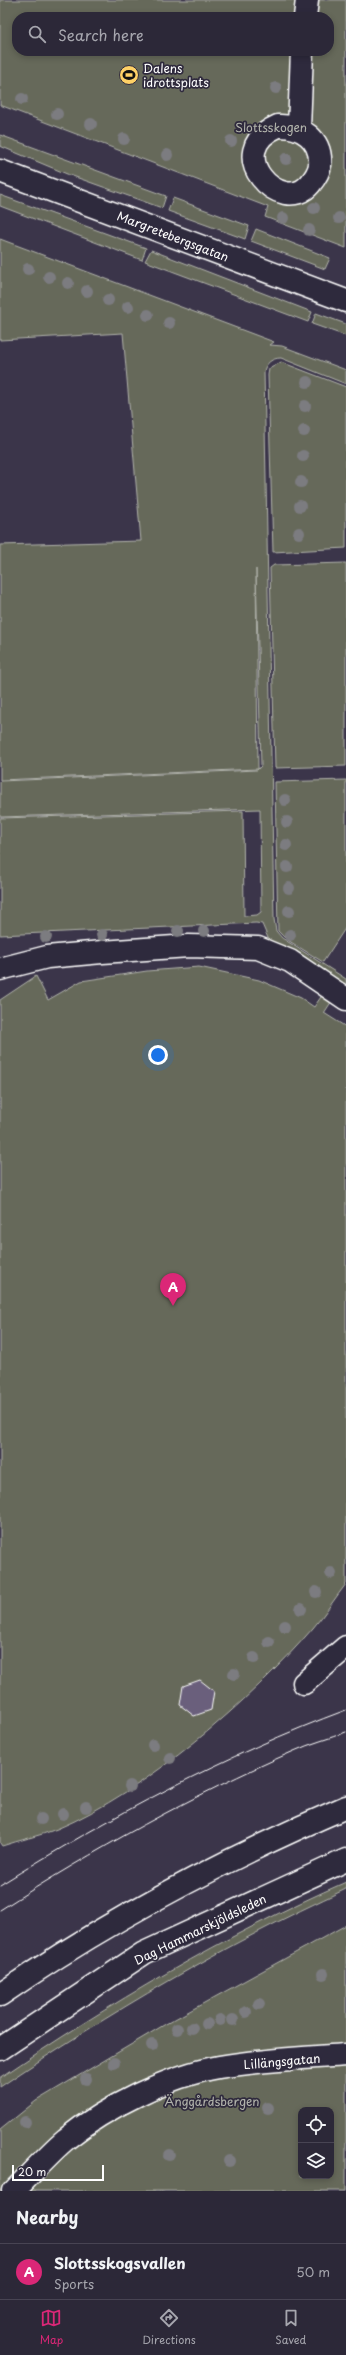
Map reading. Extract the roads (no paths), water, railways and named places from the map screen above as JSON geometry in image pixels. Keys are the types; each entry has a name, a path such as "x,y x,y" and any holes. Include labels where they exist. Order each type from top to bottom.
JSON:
{"main road":[{"path":"306,12 307,0"},
{"path":"299,128 302,56"},
{"name":"Margretebergsgatan","path":"0,171 346,301"},
{"path":"0,969 47,957 102,952 189,946 258,948 290,961 344,993"},
{"path":"304,1683 346,1647"},
{"path":"0,1995 33,1972 174,1888 346,1807"},
{"name":"Dag Hammarskjöldsleden","path":"0,2049 144,1953 346,1860"},
{"name":"Lillängsgatan","path":"14,2191 65,2140 101,2114 125,2100 160,2086 217,2067 274,2060 346,2055"}],"tram line":[{"path":"0,1885 83,1835 168,1789 256,1747 346,1710"},
{"path":"0,1910 71,1866 144,1824 256,1768 294,1751 346,1732"}],"place":[{"name":"Dalens idrottsplats","path":"129,75"},
{"name":"Slottsskogsvallen","path":"173,1306"}],"park label":[{"name":"Slottsskogen","path":"271,127"},
{"name":"Änggårdsbergen","path":"212,2101"}]}
